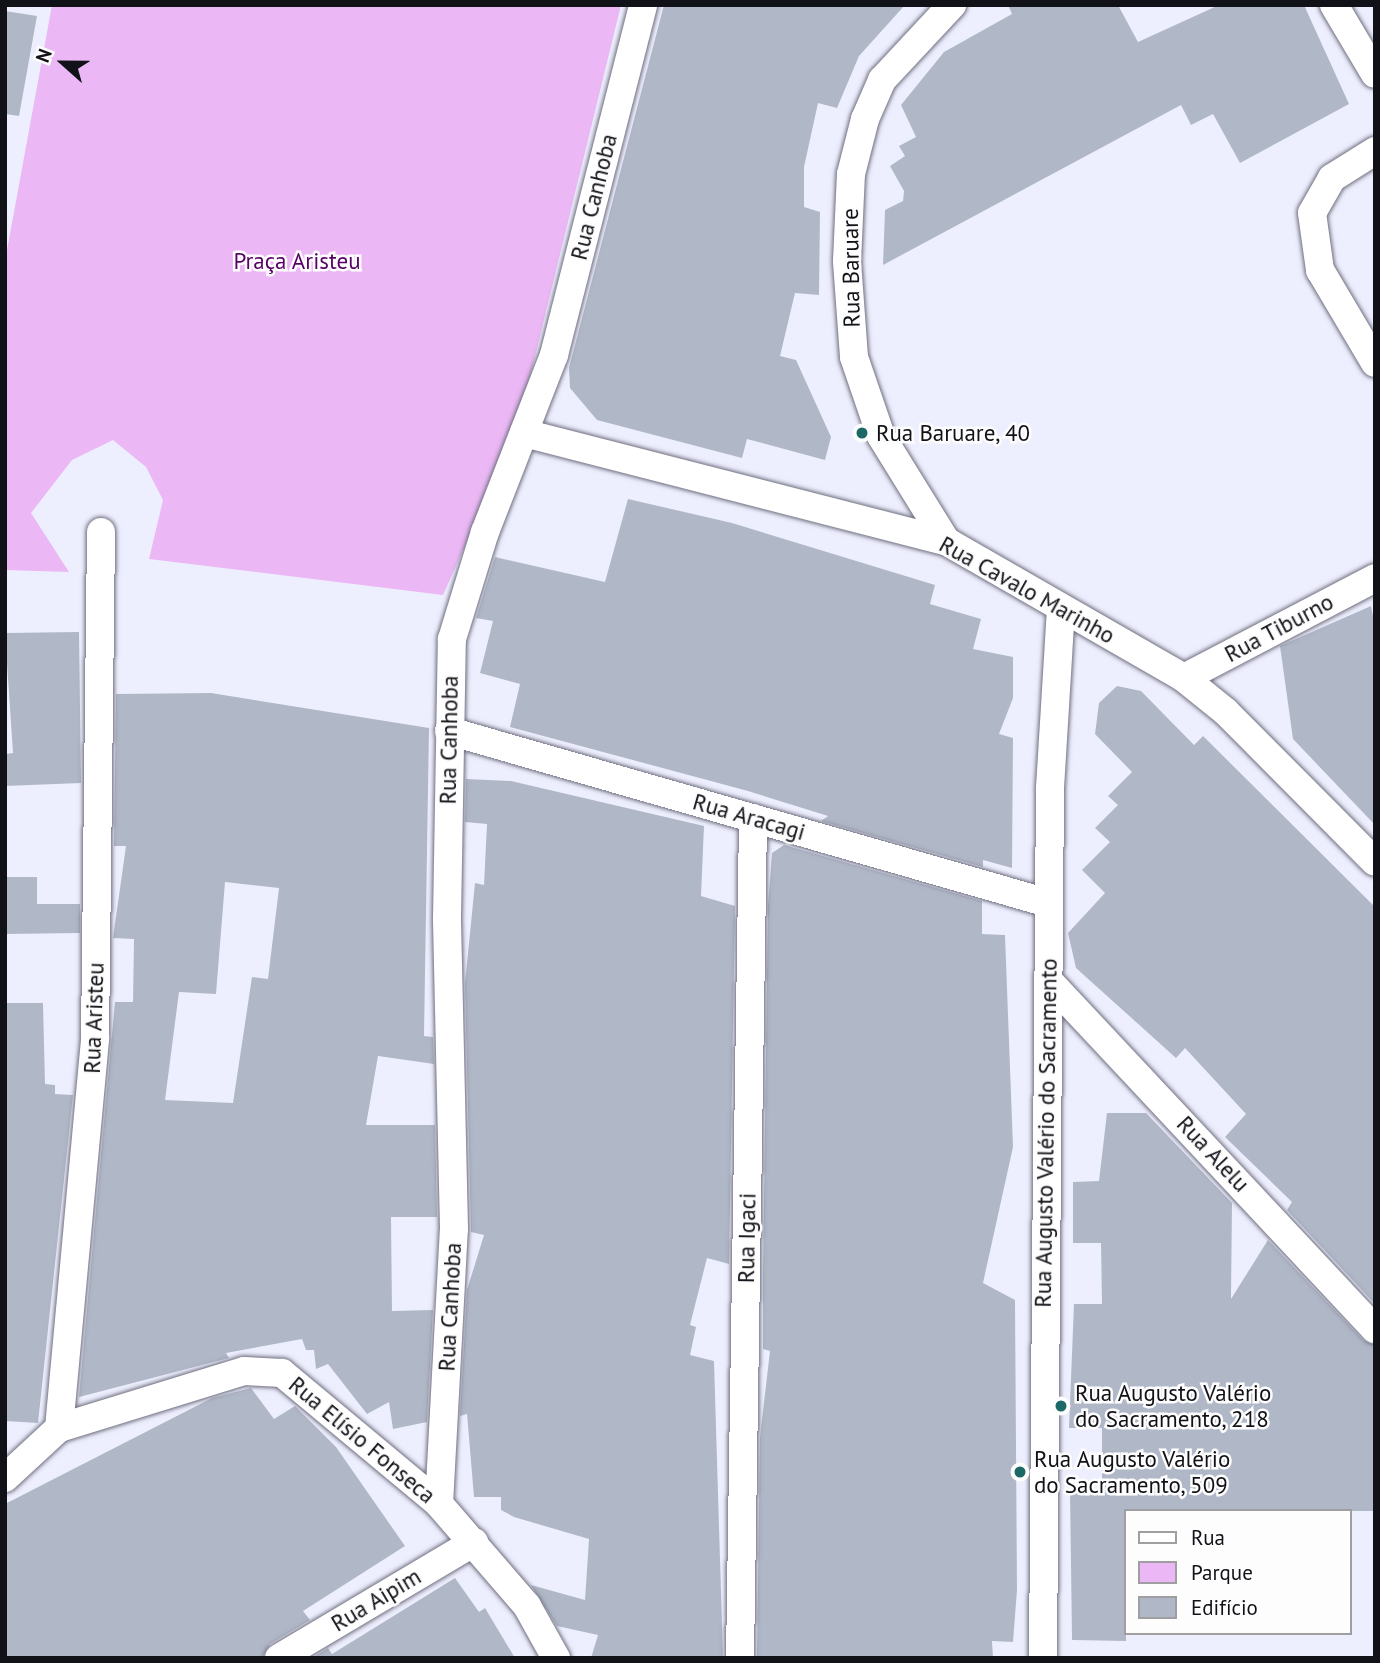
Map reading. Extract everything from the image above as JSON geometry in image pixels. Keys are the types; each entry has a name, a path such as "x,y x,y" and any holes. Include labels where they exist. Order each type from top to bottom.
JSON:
{"street":[{"name":"Rua Canhoba","path":"439,1504 454,1228 450,731 457,614 554,355 643,5"},
{"name":"Rua Baruare","path":"946,541 881,436 854,357 847,261 851,174 865,119 882,80 952,5"},
{"path":"1334,5 1375,75"},
{"path":"1375,151 1332,178 1312,213 1320,270 1375,363"},
{"name":"Rua Cavalo Marinho","path":"524,433 946,541 1184,678 1226,712 1375,862"},
{"name":"Rua Aristeu","path":"59,1428 96,1038 101,532"},
{"name":"Rua Tiburno","path":"1184,678 1375,578"},
{"name":"Rua Augusto Valério do Sacramento","path":"1043,1658 1048,904 1061,609"},
{"name":"Rua Aracagi","path":"450,731 1048,904"},
{"name":"Rua Igaci","path":"740,1658 753,818"},
{"name":"Rua Alelu","path":"1049,981 1375,1329"},
{"name":"Rua Elísio Fonseca","path":"59,1428 266,1370 282,1373 439,1504 527,1606 556,1658"},
{"path":"5,1478 59,1428"},
{"name":"Rua Aipim","path":"279,1658 474,1542"}],"green space":[{"name":"Praça Aristeu","path":"52,5 621,5 517,430 443,595 149,559 163,500 146,467 113,440 72,460 31,513 69,572 5,570 5,261"}],"building":[{"path":"664,5 905,5 859,56 837,108 818,103 804,167 804,207 820,212 819,295 795,293 780,356 796,360 831,437 825,460 747,439 742,458 597,420 570,388 569,368"},
{"path":"1008,5 1118,5 1138,42 1219,5 1304,5 1349,104 1240,163 1213,114 1191,125 1181,105 883,265 885,210 903,201 904,191 890,166 905,156 899,146 916,137 901,105 944,52 1012,14"},
{"path":"5,11 37,16 19,116 5,114"},
{"path":"628,499 732,523 935,585 930,604 981,619 973,649 1013,657 1013,698 999,734 1013,738 1012,868 983,860 983,867 821,821 828,816 748,791 510,727 520,684 480,673 493,621 476,618 495,557 605,582"},
{"path":"1371,606 1375,626 1375,825 1293,739 1280,646"},
{"path":"79,632 81,783 5,786 5,754 13,753 5,633"},
{"path":"1117,686 1141,691 1194,745 1203,736 1375,907 1375,1304 1287,1210 1292,1202 1225,1137 1246,1114 1185,1048 1176,1058 1076,968 1068,933 1105,893 1082,870 1110,842 1095,828 1118,805 1108,796 1132,772 1095,734 1099,703"},
{"path":"211,693 429,728 424,1036 433,1037 434,1064 378,1056 366,1125 435,1125 437,1217 391,1217 392,1311 433,1310 427,1422 393,1429 389,1402 367,1414 328,1364 316,1369 314,1350 306,1350 302,1339 226,1353 229,1358 79,1397 115,1002 133,1002 134,939 113,938 126,846 114,846 116,694","holes":["225,882 279,888 268,979 252,977 233,1103 165,1100 179,992 216,994"]},
{"path":"466,779 511,781 704,826 701,896 735,906 729,1264 707,1258 690,1325 696,1327 690,1355 714,1361 723,1658 591,1658 598,1635 557,1626 531,1585 585,1600 589,1539 514,1517 501,1510 501,1497 474,1497 467,1414 460,1416 467,1290 484,1235 471,1232 465,983 475,883 484,885 487,824 465,822"},
{"path":"784,845 982,901 982,934 1005,935 1013,1147 983,1283 1015,1300 1017,1590 1013,1642 992,1641 993,1658 757,1658 760,1437 770,1351 763,1349 768,906 772,853"},
{"path":"5,877 37,877 37,904 80,904 80,933 5,934"},
{"path":"5,1003 43,1003 45,1084 55,1085 55,1094 73,1095 38,1423 5,1421"},
{"path":"1107,1113 1146,1113 1232,1203 1231,1299 1268,1240 1363,1340 1375,1345 1375,1511 1124,1509 1126,1641 1072,1640 1070,1490 1102,1490 1102,1428 1069,1428 1074,1304 1102,1304 1101,1243 1073,1243 1073,1182 1099,1181"},
{"path":"251,1388 274,1419 295,1406 336,1447 405,1546 303,1611 310,1620 270,1644 262,1658 5,1658 5,1504 212,1398"},
{"path":"455,1578 479,1612 485,1608 515,1658 312,1658 328,1648 332,1654"}],"place":[{"name":"Rua Baruare, 40","path":"862,433"},
{"name":"Rua Augusto Valério do Sacramento, 218","path":"1061,1406"},
{"name":"Rua Augusto Valério do Sacramento, 509","path":"1020,1472"}]}
